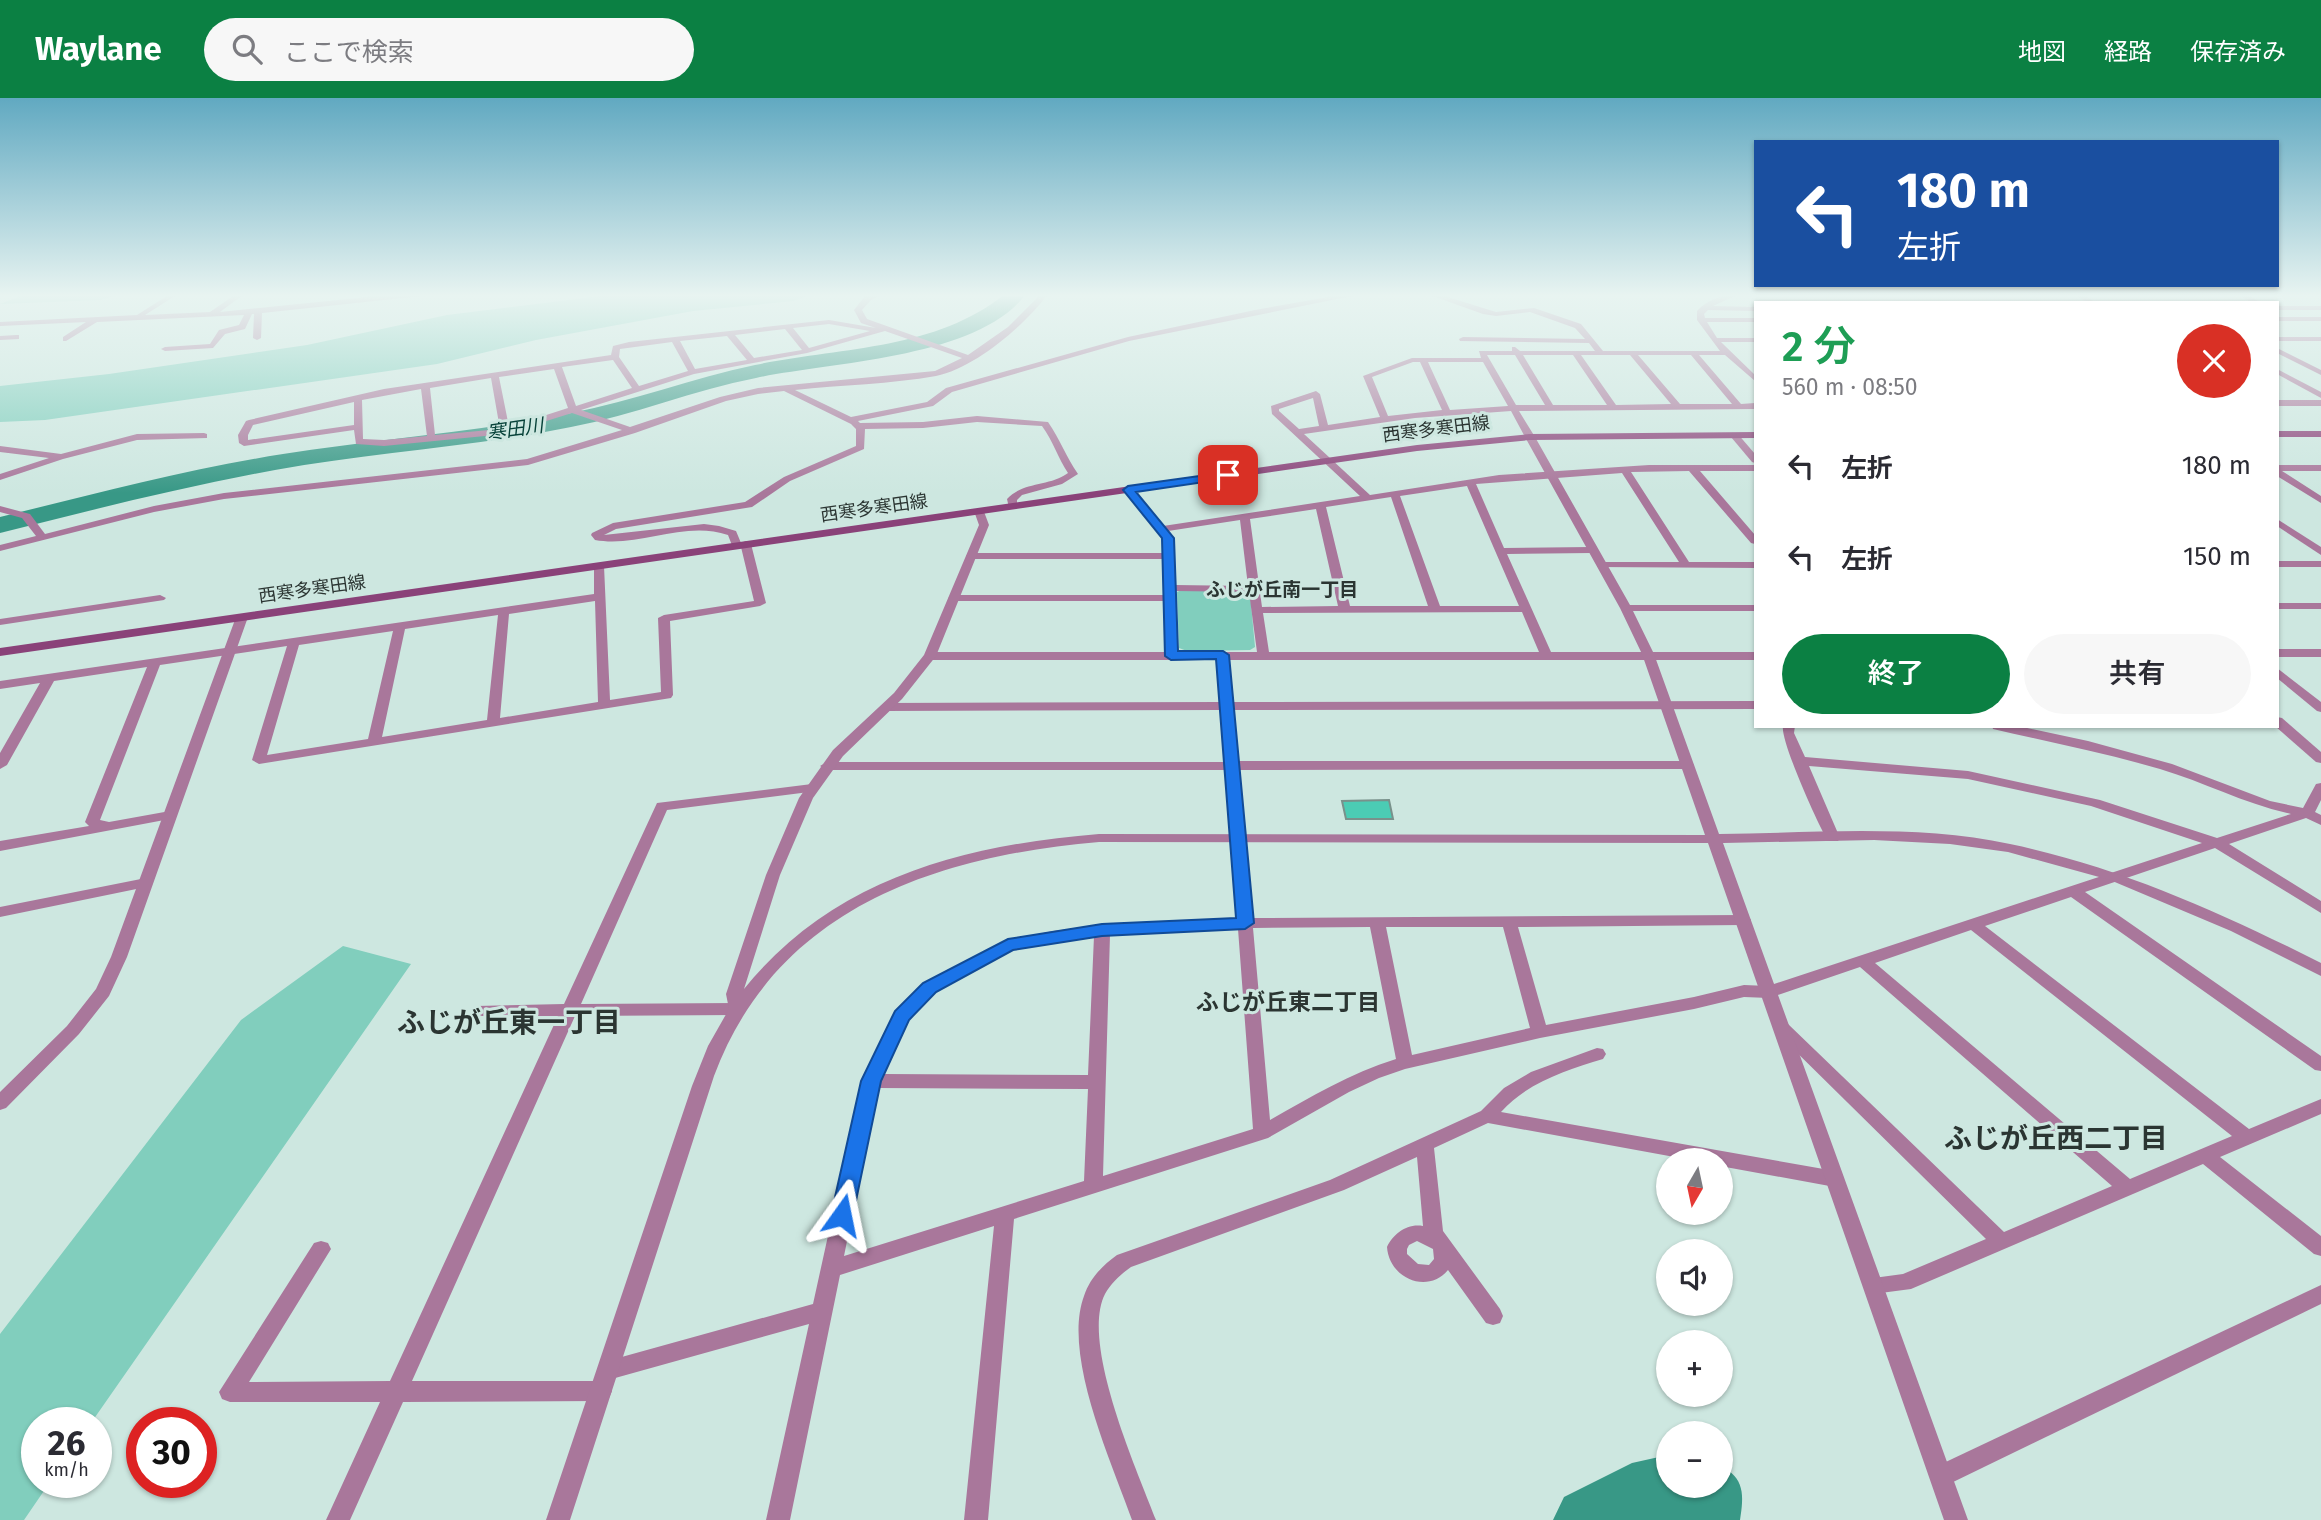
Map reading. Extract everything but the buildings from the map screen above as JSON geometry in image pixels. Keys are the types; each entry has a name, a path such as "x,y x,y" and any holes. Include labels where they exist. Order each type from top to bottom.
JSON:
{"main road":[{"path":"2279,434 2321,434"},
{"name":"西寒多寒田線","path":"0,652 1418,448 1530,437 1754,435"}],"street":[{"path":"357,427 244,443 243,435 249,423 358,398 425,385 591,360"},
{"path":"617,360 637,389"},
{"path":"687,360 693,372"},
{"path":"358,398 359,442 384,443 430,436 505,431 693,372 761,360"},
{"path":"0,548 224,496 528,462 723,399 783,387 930,374 948,369 962,360"},
{"path":"854,423 930,404 949,390 1052,360"},
{"path":"1385,419 1367,376 1411,360"},
{"path":"1423,360 1447,412"},
{"path":"1486,360 1626,608 1648,654 1956,1520"},
{"path":"1521,360 1550,407"},
{"path":"1580,360 1613,407"},
{"path":"1638,360 1677,406"},
{"path":"1699,360 1739,406"},
{"path":"1736,360 1754,378"},
{"path":"2296,360 2320,373"},
{"path":"557,365 573,410"},
{"path":"2279,372 2321,396"},
{"path":"494,374 505,431"},
{"path":"425,385 430,436"},
{"path":"783,387 854,423 923,425 977,419 1045,424 1056,439 1073,474 1065,480 1021,491 1012,499 1013,506"},
{"path":"1324,428 1316,394 1274,408 1275,412 1367,497"},
{"path":"2279,405 2321,405"},
{"path":"1296,432 1447,412 1513,408 1754,407"},
{"path":"573,410 632,430"},
{"path":"294,642 259,760 667,695 664,618 760,603 742,545 732,533 721,528 659,532 618,539 596,536 603,529 632,522 751,504 793,475 860,448 862,446 854,423"},
{"path":"1734,435 1754,459"},
{"path":"0,477 60,457 136,437 204,436"},
{"path":"0,449 60,457"},
{"path":"1692,468 1754,540"},
{"path":"1162,529 1470,482 1549,473 1754,468"},
{"path":"2279,470 2321,468"},
{"path":"1625,470 1686,565"},
{"path":"2279,471 2321,500"},
{"path":"1470,482 1546,654"},
{"path":"1128,490 1168,538 1171,656"},
{"path":"1394,493 1435,609"},
{"path":"1320,505 1345,610"},
{"path":"0,509 26,516 41,537"},
{"path":"737,1009 734,994 773,875 796,818 827,766 851,738 907,686 930,656 984,526 979,511"},
{"path":"1245,516 1263,655"},
{"path":"2279,523 2321,552"},
{"path":"1501,551 1591,550"},
{"path":"971,556 1168,556"},
{"path":"2279,564 2321,564"},
{"path":"1601,565 1754,565"},
{"path":"599,566 604,703"},
{"path":"954,598 1254,589"},
{"path":"0,685 600,597"},
{"path":"0,622 160,598"},
{"path":"2279,606 2321,606"},
{"path":"1626,608 1754,608"},
{"path":"1258,610 1526,609"},
{"path":"493,721 504,611"},
{"path":"0,1102 74,1030 103,992 119,957 242,617"},
{"path":"374,741 400,626"},
{"path":"2279,653 2321,653"},
{"path":"1223,655 1262,1133"},
{"path":"930,656 1754,656"},
{"path":"109,826 92,822 155,662"},
{"path":"2279,674 2321,708"},
{"path":"0,765 48,678"},
{"path":"886,707 1754,705"},
{"path":"2279,723 2321,759"},
{"path":"1788,728 1799,761 1833,838"},
{"path":"2016,728 2053,732 2166,767 2266,804 2314,817"},
{"path":"1799,761 1933,771 2024,786 2095,803 2217,843 2321,908"},
{"path":"827,766 1687,765"},
{"path":"2314,817 2321,787"},
{"path":"338,1520 662,806 813,788"},
{"path":"0,846 170,815"},
{"path":"831,1269 1262,1133 1343,1087 1373,1073 1405,1063 1540,1032 1744,991 1769,992 2217,843 2314,817"},
{"path":"558,1520 701,1086 719,1040 737,1009 782,956 828,920 890,885 951,862 1014,846 1066,839 1714,839 1874,836 2009,848 2115,877 2237,927 2321,970"},
{"path":"0,912 146,883"},
{"path":"2073,891 2321,1065"},
{"path":"778,1520 871,1081 901,1016 930,988 1008,945 1102,930 1245,923 1743,920"},
{"path":"1509,922 1540,1032"},
{"path":"1377,923 1405,1063"},
{"path":"1973,924 2247,1137"},
{"path":"1093,1186 1102,930"},
{"path":"1863,961 2127,1188"},
{"path":"482,1010 737,1009"},
{"path":"1781,1027 2002,1242"},
{"path":"1144,1520 1092,1371 1090,1316 1092,1300 1101,1283 1125,1261 1337,1185 1425,1146 1487,1116 1499,1099 1546,1070 1597,1054"},
{"path":"871,1081 1097,1082"},
{"path":"1873,1285 1904,1283 2321,1105"},
{"path":"1487,1116 1835,1179"},
{"path":"1425,1146 1433,1233 1493,1315"},
{"path":"2205,1155 2321,1248"},
{"path":"976,1520 1006,1214"},
{"path":"321,1249 230,1392 601,1391"},
{"path":"1941,1476 2321,1294"},
{"path":"608,1370 822,1311"}],"shaded area":[{"path":"202,360 452,360 45,420 0,422 0,386"},
{"path":"1244,590 1250,593 1255,647 1250,650 1187,651 1179,648 1177,592"},
{"path":"343,946 411,964 102,1407 21,1407 21,1498 39,1498 24,1520 0,1520 0,1334 241,1020"},
{"path":"1656,1458 1656,1498 1733,1498 1733,1475 1741,1488 1740,1520 1553,1520 1564,1497 1632,1463"}],"waterway":[{"name":"寒田川","path":"0,525 244,469 316,456 463,438 573,420 757,371 829,360"}],"district":[{"name":"ふじが丘南一丁目","path":"1282,589"},
{"name":"ふじが丘東二丁目","path":"1288,1002"},
{"name":"ふじが丘東一丁目","path":"509,1022"},
{"name":"ふじが丘西二丁目","path":"2056,1138"}],"route":[{"path":"842,1215 871,1081 901,1016 930,988 1008,945 1102,930 1245,923 1223,655 1171,656 1168,538 1128,490 1228,475"}]}
